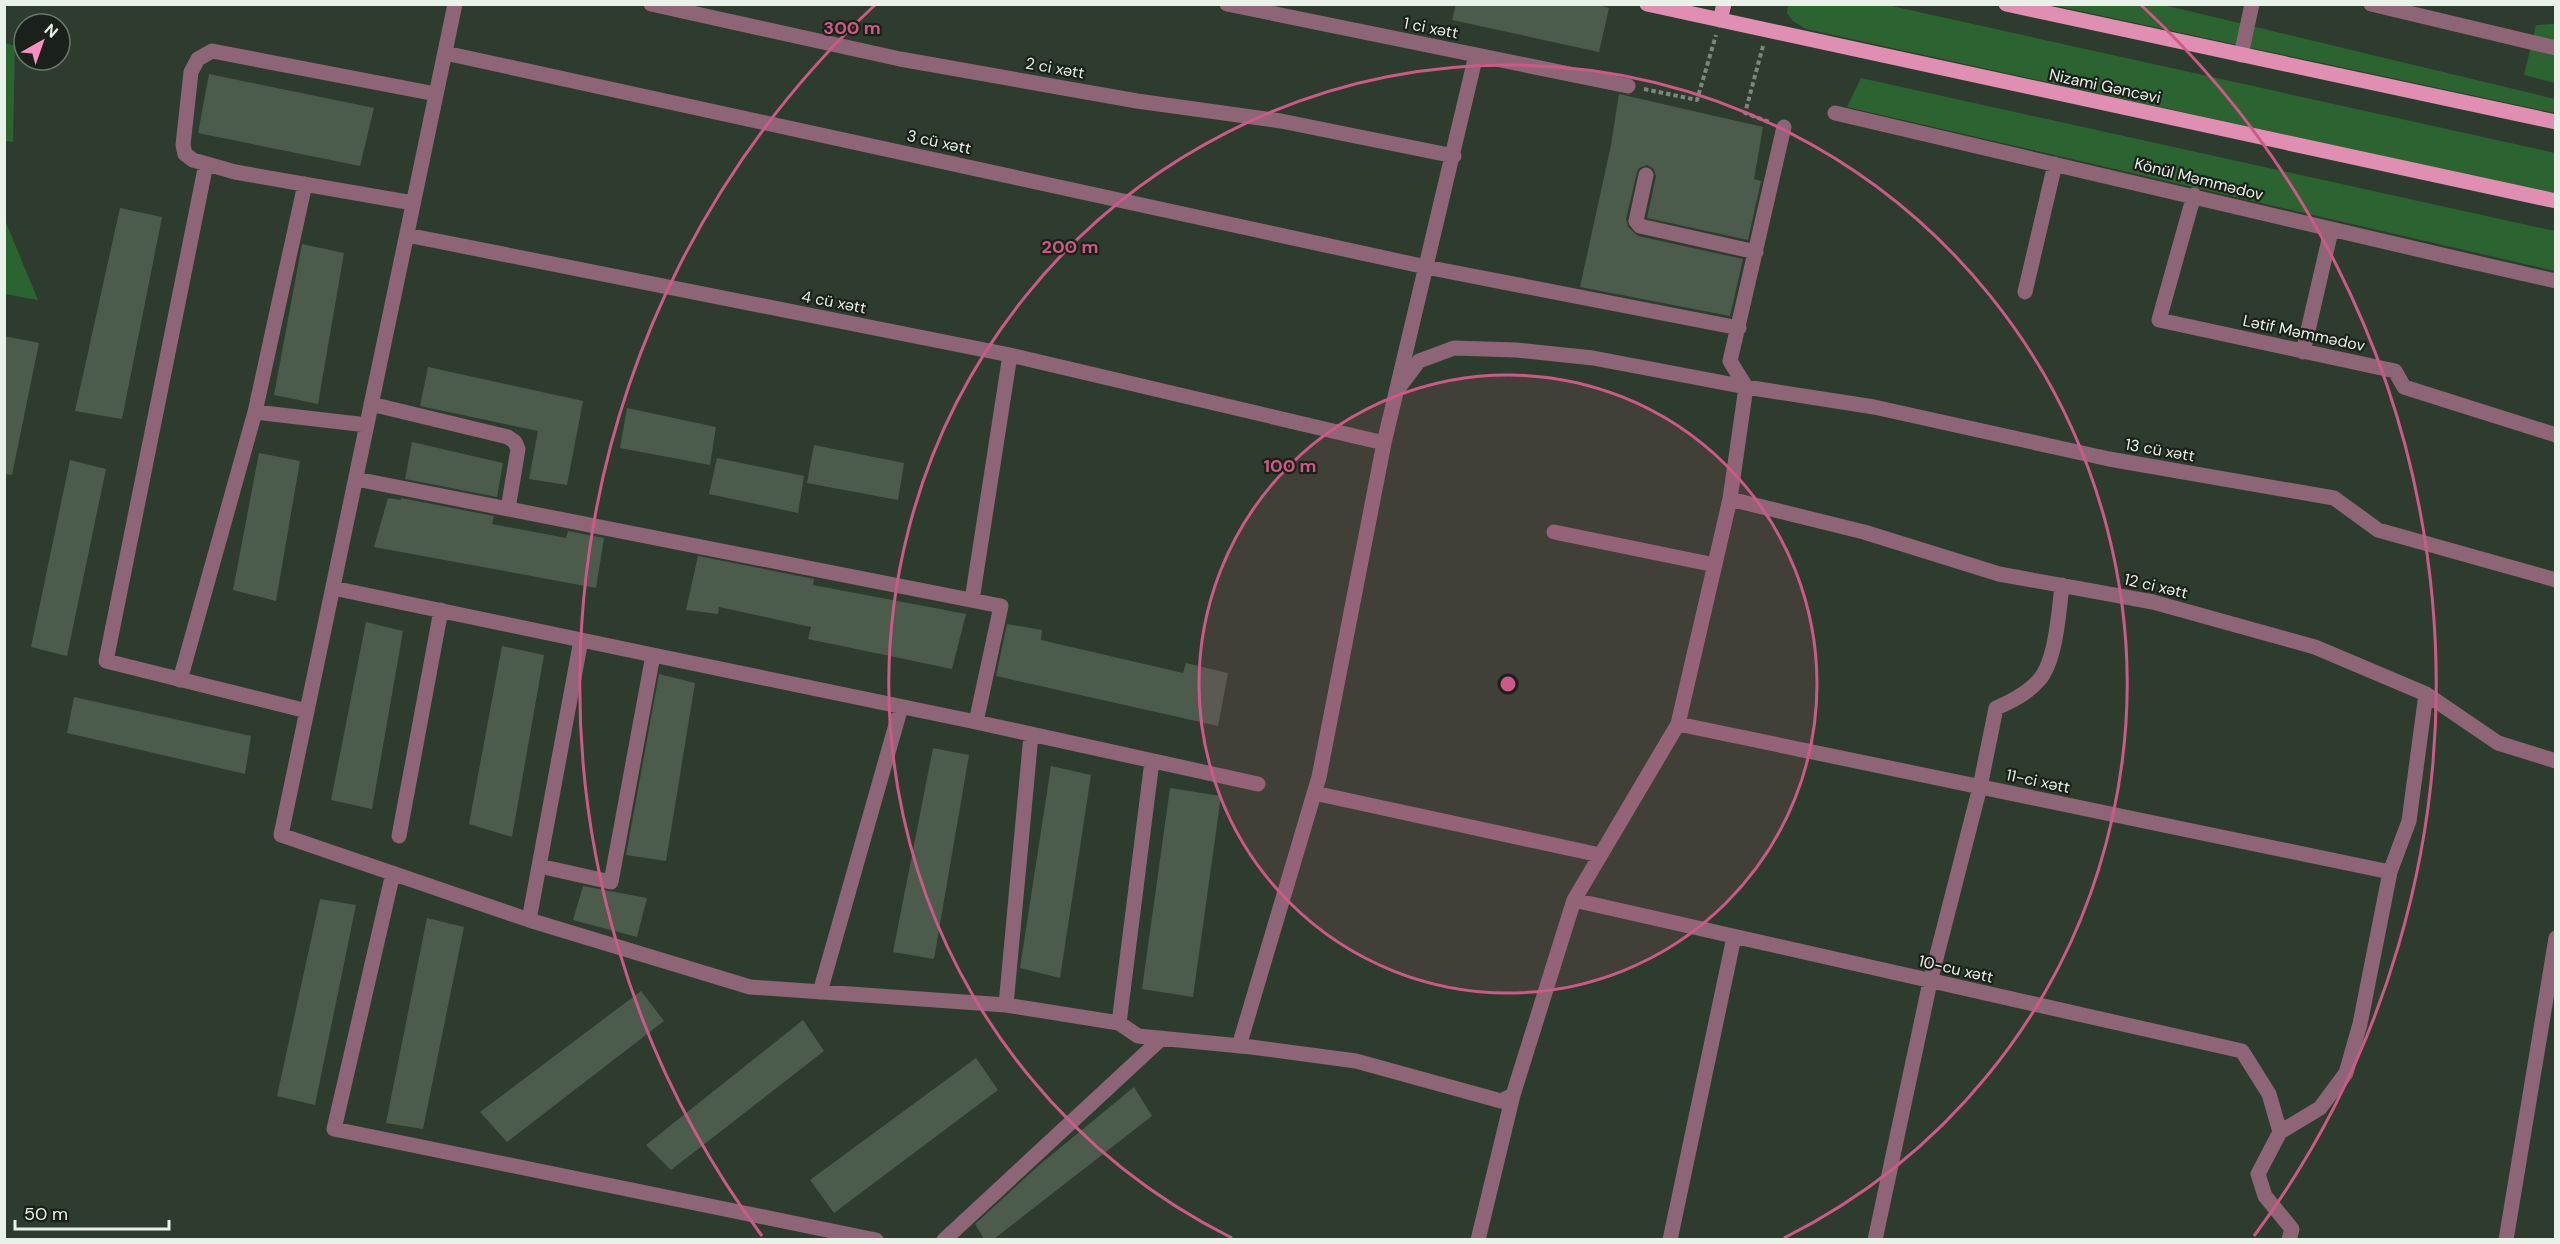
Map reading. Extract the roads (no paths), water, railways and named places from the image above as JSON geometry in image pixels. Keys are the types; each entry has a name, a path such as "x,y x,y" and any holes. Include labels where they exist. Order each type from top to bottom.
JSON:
{"main road":[{"name":"Nizami Gəncəvi","path":"1647,4 2556,201"},
{"path":"1720,20 1724,4"},
{"path":"2006,4 2556,122"}],"street":[{"path":"455,4 281,835 529,920 750,987 1006,1005 1119,1023 1138,1036 1356,1061 1501,1101 1514,1095"},
{"name":"2 ci xətt","path":"651,4 900,59 1137,101 1281,121 1454,156"},
{"name":"1 ci xətt","path":"1227,4 1628,86"},
{"path":"2241,55 2252,4"},
{"path":"2371,4 2556,48"},
{"path":"413,203 235,172 194,160 185,154 183,145 191,72 198,59 212,51 436,94"},
{"name":"3 cü xətt","path":"445,53 1426,267 1739,328"},
{"path":"1239,1046 1314,793 1384,443 1454,156 1476,55"},
{"name":"Könül Məmmədov","path":"1835,113 2194,195 2331,231 2556,281"},
{"path":"1478,1239 1514,1095 1574,900 1678,724 1730,499 1746,387 1730,361 1784,127"},
{"path":"206,164 106,661 307,711"},
{"path":"2025,292 2055,164"},
{"path":"1646,175 1636,221 1640,226 1756,252"},
{"path":"180,680 255,412 305,184"},
{"name":"Lətif Məmmədov","path":"2194,195 2159,320 2395,371 2404,387 2556,435"},
{"path":"2303,352 2331,231"},
{"name":"4 cü xətt","path":"407,235 1010,355 1384,443"},
{"name":"13 cü xətt","path":"1397,390 1419,361 1454,348 1515,350 1593,358 1746,387 1874,407 2109,459 2334,498 2378,530 2556,580"},
{"path":"972,600 1010,355"},
{"path":"371,404 508,437 515,442 518,449 508,509"},
{"path":"255,412 367,424"},
{"path":"356,479 1001,606 976,722"},
{"name":"12 ci xətt","path":"1730,499 1864,532 1999,574 2153,602 2315,647 2426,694 2498,743 2556,761"},
{"path":"1554,532 1714,565"},
{"path":"1875,1239 1930,982 1980,787 1996,708 2017,698 2040,680 2050,658 2062,585"},
{"path":"333,588 976,722 1258,784"},
{"path":"399,836 441,610"},
{"path":"529,920 581,640"},
{"path":"539,866 611,882 653,655"},
{"path":"2289,1239 2292,1229 2265,1196 2258,1174 2280,1132 2320,1108 2346,1073 2360,1024 2390,872 2409,821 2426,694"},
{"path":"820,992 901,707"},
{"name":"11-ci xətt","path":"1678,724 2390,872"},
{"path":"1006,1005 1031,735"},
{"path":"1119,1023 1152,761"},
{"path":"1314,793 1600,855"},
{"path":"393,873 334,1129 876,1239"},
{"name":"10-cu xətt","path":"1574,900 2242,1051 2270,1094 2280,1132"},
{"path":"1670,1239 1734,937"},
{"path":"2506,1239 2555,947"},
{"path":"945,1239 1162,1038"}]}
